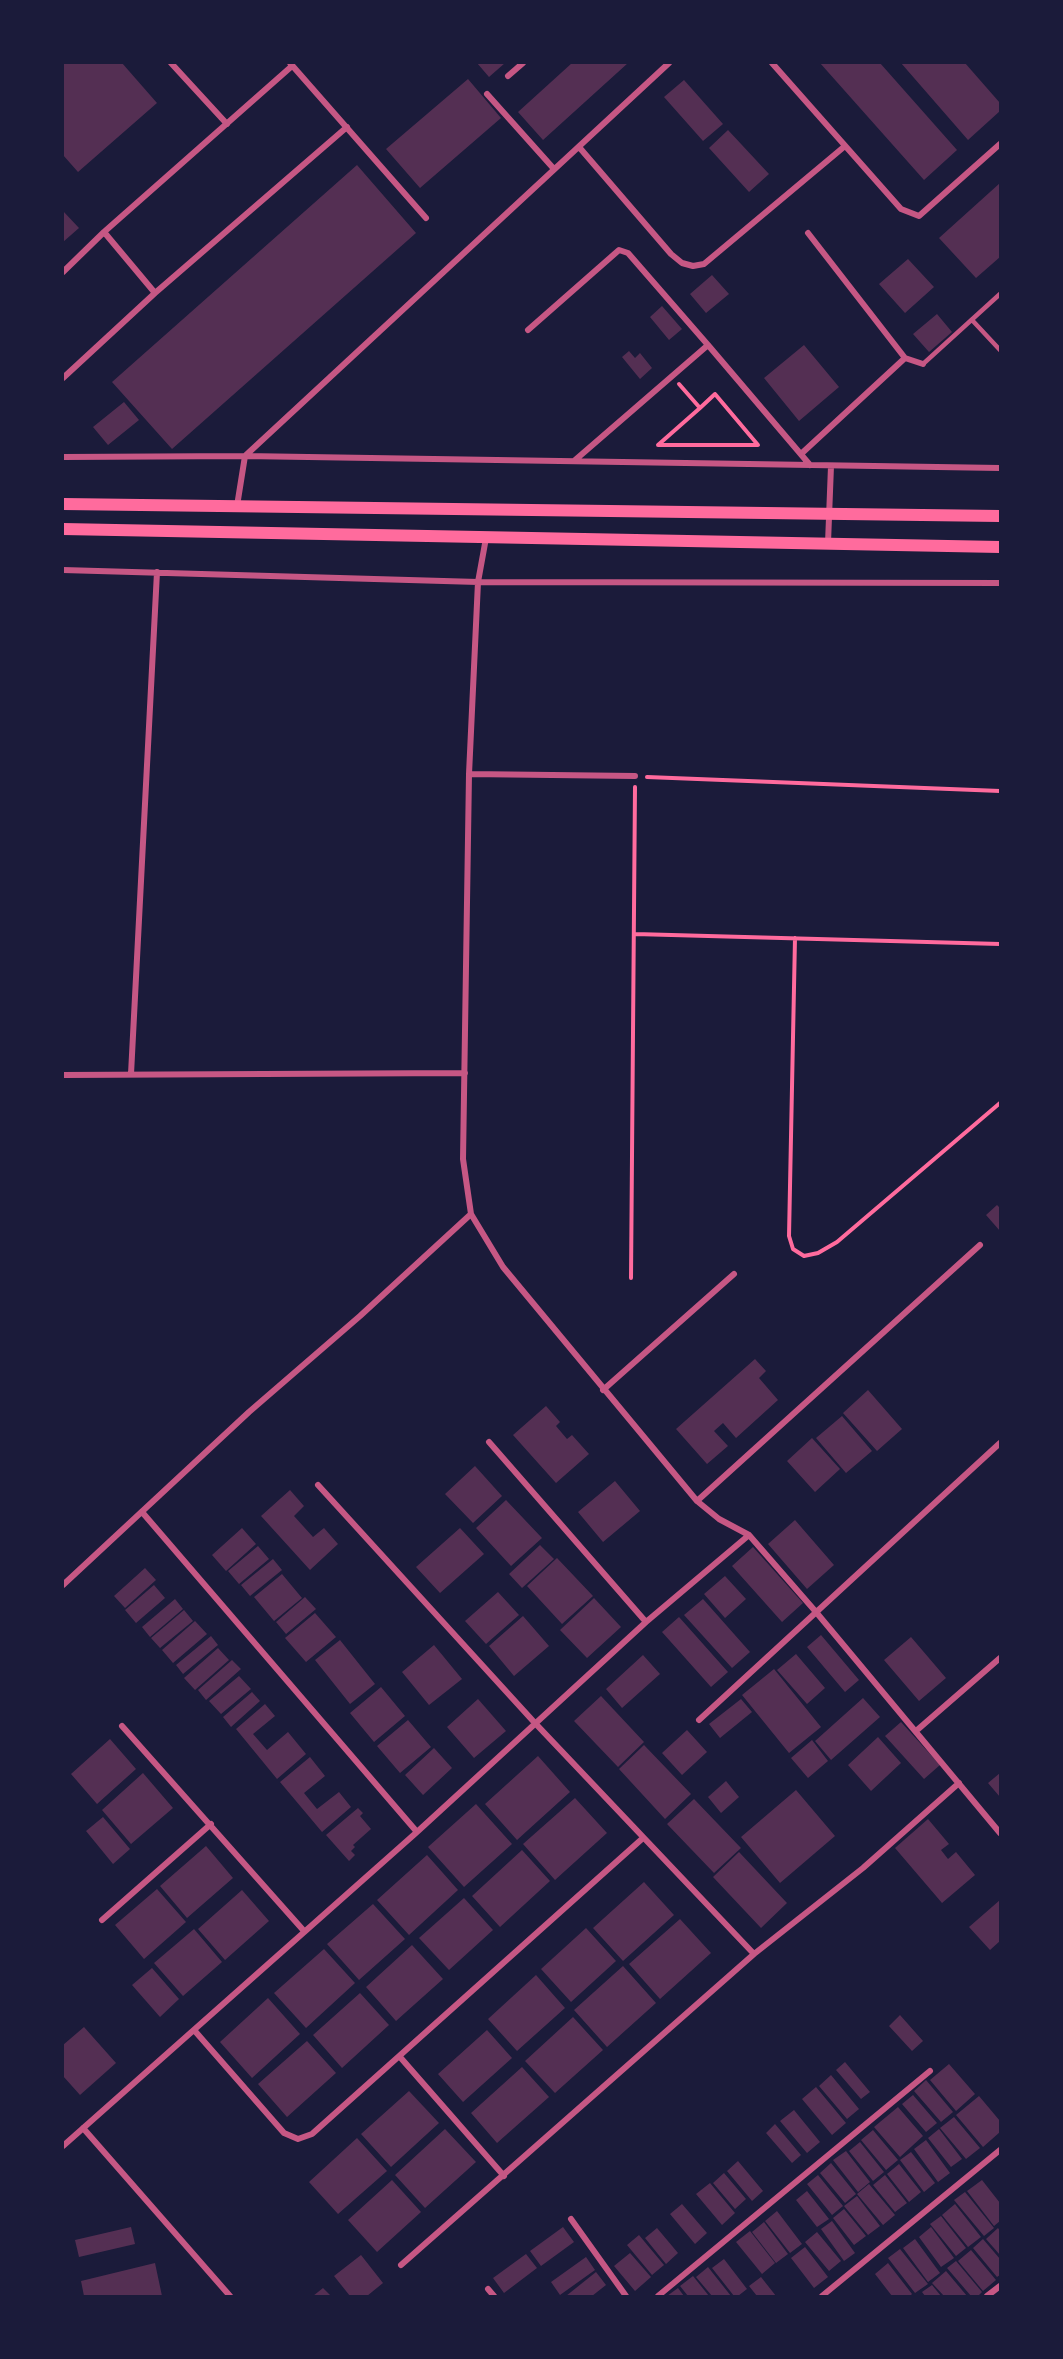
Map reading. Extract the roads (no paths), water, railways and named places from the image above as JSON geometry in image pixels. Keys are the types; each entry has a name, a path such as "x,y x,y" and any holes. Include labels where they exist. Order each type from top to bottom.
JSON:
{"main road":[{"path":"63,504 1000,516"},
{"path":"63,529 1000,547"}],"street":[{"path":"171,63 227,124"},
{"path":"508,76 523,63"},
{"path":"237,506 244,456 669,63"},
{"path":"772,63 900,209 919,216 1000,144"},
{"path":"63,272 104,232 227,124 291,64 426,218"},
{"path":"487,94 554,169"},
{"path":"63,378 155,293 347,127"},
{"path":"579,147 672,254 682,263 693,266 704,264 845,146"},
{"path":"104,232 155,293"},
{"path":"808,233 905,358 923,364"},
{"path":"528,330 619,250 628,253 810,465"},
{"path":"574,461 708,345"},
{"path":"801,454 905,358"},
{"path":"63,457 244,456 1000,468"},
{"path":"828,543 831,466"},
{"path":"487,536 478,582 469,774 463,1159 471,1214 502,1267 697,1501 719,1519 749,1535 1000,1833"},
{"path":"63,570 478,582 1000,583"},
{"path":"131,1074 157,572"},
{"path":"469,774 635,776"},
{"path":"63,1075 465,1073"},
{"path":"63,1585 249,1412 360,1316 471,1214"},
{"path":"697,1501 980,1245"},
{"path":"603,1390 734,1274"},
{"path":"489,1442 646,1622"},
{"path":"699,1720 999,1446"},
{"path":"318,1485 534,1722 754,1954"},
{"path":"142,1512 417,1832"},
{"path":"63,2146 417,1832 534,1722 646,1622 749,1535"},
{"path":"916,1731 1000,1658"},
{"path":"122,1726 304,1931"},
{"path":"401,2265 754,1954 863,1868 959,1783"},
{"path":"102,1920 211,1824"},
{"path":"194,2030 284,2133 298,2139 312,2134 643,1838"},
{"path":"400,2057 504,2176"},
{"path":"658,2296 930,2071"},
{"path":"83,2128 230,2296"},
{"path":"822,2296 1000,2150"},
{"path":"571,2219 626,2296"},
{"path":"987,2296 1000,2286"},
{"path":"488,2289 494,2296"}],"lane":[{"path":"923,364 1000,294"},
{"path":"972,320 1000,350"}]}
